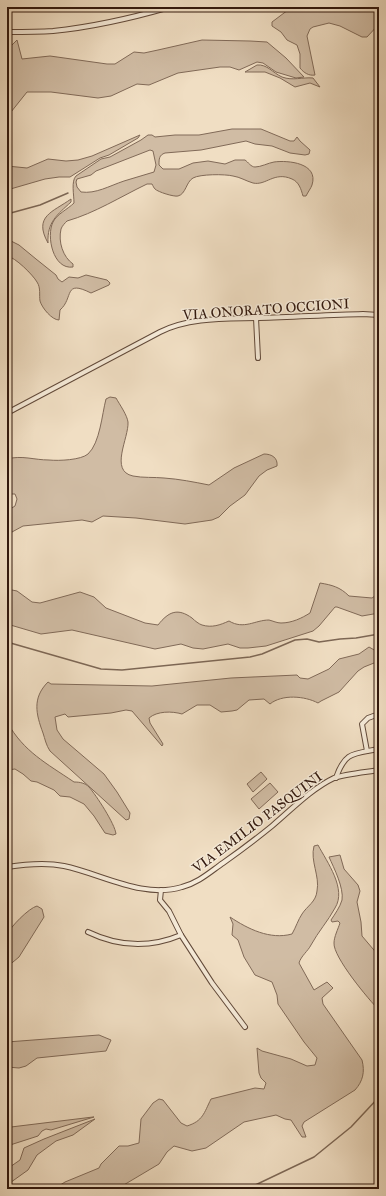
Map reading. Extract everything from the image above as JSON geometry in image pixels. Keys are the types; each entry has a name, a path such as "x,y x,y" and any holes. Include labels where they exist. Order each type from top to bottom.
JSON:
{"street":[{"path":"7,32 67,29 122,20 170,7"},
{"name":"VIA ONORATO OCCIONI","path":"7,412 168,328 182,324 256,318 363,314 379,315"},
{"path":"256,318 258,358"},
{"path":"367,752 362,724 368,718 379,714"},
{"path":"336,778 340,765 350,755 379,749"},
{"name":"VIA EMILIO PASQUINI","path":"7,867 37,864 58,865 140,888 172,890 202,879 305,798 336,778 379,770"},
{"path":"161,890 160,900 169,911 181,935 212,983 245,1027"},
{"path":"88,932 105,939 132,945 181,935"}],"shaded area":[{"path":"295,7 379,7 379,24 367,37 362,37 340,26 329,23 310,29 307,36 315,75 309,75 300,68 300,54 297,45 287,40 281,32 272,26 272,22 288,10"},
{"path":"17,40 22,59 50,56 107,64 115,64 134,52 144,53 202,40 267,42 286,58 304,77 296,78 276,72 263,63 257,62 239,70 230,67 220,67 178,73 149,85 137,84 111,96 98,98 51,92 27,92 7,117 7,50"},
{"path":"257,65 264,66 286,78 313,78 320,87 310,83 295,87 280,78 265,72 245,72"},
{"path":"232,129 261,129 290,141 294,141 297,137 310,150 309,154 305,155 290,153 272,146 255,144 246,141 201,150 165,153 160,158 159,165 163,169 179,169 193,163 208,161 225,164 235,160 245,160 254,167 274,162 287,162 301,164 307,168 311,172 313,178 312,186 306,196 303,196 298,184 292,179 286,177 275,178 262,183 253,183 229,175 207,175 193,178 183,193 176,196 159,192 152,184 147,184 97,209 67,221 61,229 60,239 62,249 66,257 73,264 73,267 66,267 60,263 53,251 50,235 51,228 57,216 74,203 73,185 74,178 76,176 101,159 110,157 148,135 155,137 199,135","holes":["150,150 153,151 156,165 154,172 92,192 81,192 77,187 77,179 91,175 96,171"]},
{"path":"140,135 138,138 109,155 100,158 70,177 45,179 7,190 7,166 27,168 48,159 66,161 78,160 92,156"},
{"path":"71,199 71,202 57,215 51,224 48,243 44,234 44,221 47,216"},
{"path":"7,239 19,245 56,275 62,282 69,277 78,278 86,275 107,280 110,283 109,285 91,293 82,289 73,289 60,310 59,320 53,318 41,304 39,287 35,279 19,263 7,256"},
{"path":"110,397 116,398 128,422 128,429 121,461 122,468 126,473 133,476 175,479 209,485 234,468 264,454 274,457 277,461 277,466 267,470 259,476 245,495 230,506 219,517 212,520 185,524 136,518 103,516 92,522 82,520 23,526 12,532 7,538 7,511 15,506 17,499 15,494 7,494 7,459 23,458 64,460 85,456 92,449 98,436 106,399"},
{"path":"320,583 336,587 349,596 372,598 379,593 379,613 362,616 335,607 313,631 266,646 248,648 240,648 228,644 203,649 193,648 181,644 155,649 72,630 41,634 7,624 7,589 17,591 32,602 40,603 80,592 94,597 106,608 145,623 158,625 162,620 174,612 187,615 201,625 206,626 219,625 229,621 240,625 264,620 285,623 297,620 310,613"},
{"path":"369,647 376,651 379,647 379,661 358,671 339,692 318,703 307,699 287,697 270,704 264,699 249,700 237,710 232,711 221,712 210,705 197,705 182,714 165,712 156,714 149,718 150,723 163,744 162,746 132,711 126,710 68,717 65,714 55,717 57,730 63,739 104,774 117,792 130,813 129,819 126,820 50,751 37,713 39,694 48,682 51,684 152,686 231,678 297,675 300,678 308,679 329,669 339,659 359,654"},
{"path":"7,722 21,741 36,756 74,782 82,783 89,787 109,817 116,834 113,835 105,833 84,804 70,797 60,796 54,790 37,782 31,781 15,769 7,770"},
{"path":"261,772 267,779 253,792 247,784"},
{"path":"270,783 278,792 259,809 251,799"},
{"path":"318,845 337,884 339,893 338,901 332,913 299,963 314,990 327,982 333,988 322,998 323,1004 362,1060 363,1076 358,1087 304,1122 302,1126 306,1137 302,1137 291,1120 276,1115 244,1122 206,1148 192,1151 174,1146 167,1152 159,1164 117,1189 54,1189 65,1182 99,1168 101,1164 119,1146 128,1146 139,1143 141,1119 153,1103 159,1099 163,1100 181,1123 187,1126 197,1122 200,1119 211,1099 255,1088 264,1089 266,1083 261,1078 259,1073 257,1048 307,1066 315,1065 317,1058 278,1004 277,995 272,982 255,975 244,957 238,940 232,935 233,924 230,917 244,926 267,934 276,936 292,934 302,914 316,895 318,885 313,852 314,846"},
{"path":"340,855 344,869 358,885 360,891 357,902 362,936 379,956 379,1010 352,978 335,949 334,941 340,923 338,921 332,922 331,920 342,900 342,890 329,857"},
{"path":"37,906 42,909 44,917 19,957 7,967 7,935 20,918 29,910"},
{"path":"99,1035 111,1040 106,1051 37,1058 26,1066 19,1068 7,1067 7,1042"},
{"path":"94,1117 51,1130 46,1129 38,1136 7,1146 7,1128"},
{"path":"95,1119 73,1135 56,1141 37,1155 28,1170 7,1185 7,1169 20,1160 24,1148"}],"waterway":[{"path":"7,214 40,205 68,193"},
{"path":"7,642 101,669 122,670 250,657 262,654 295,640 307,639 319,642 379,634"},
{"path":"247,1189 314,1157 351,1127 379,1097"}]}
